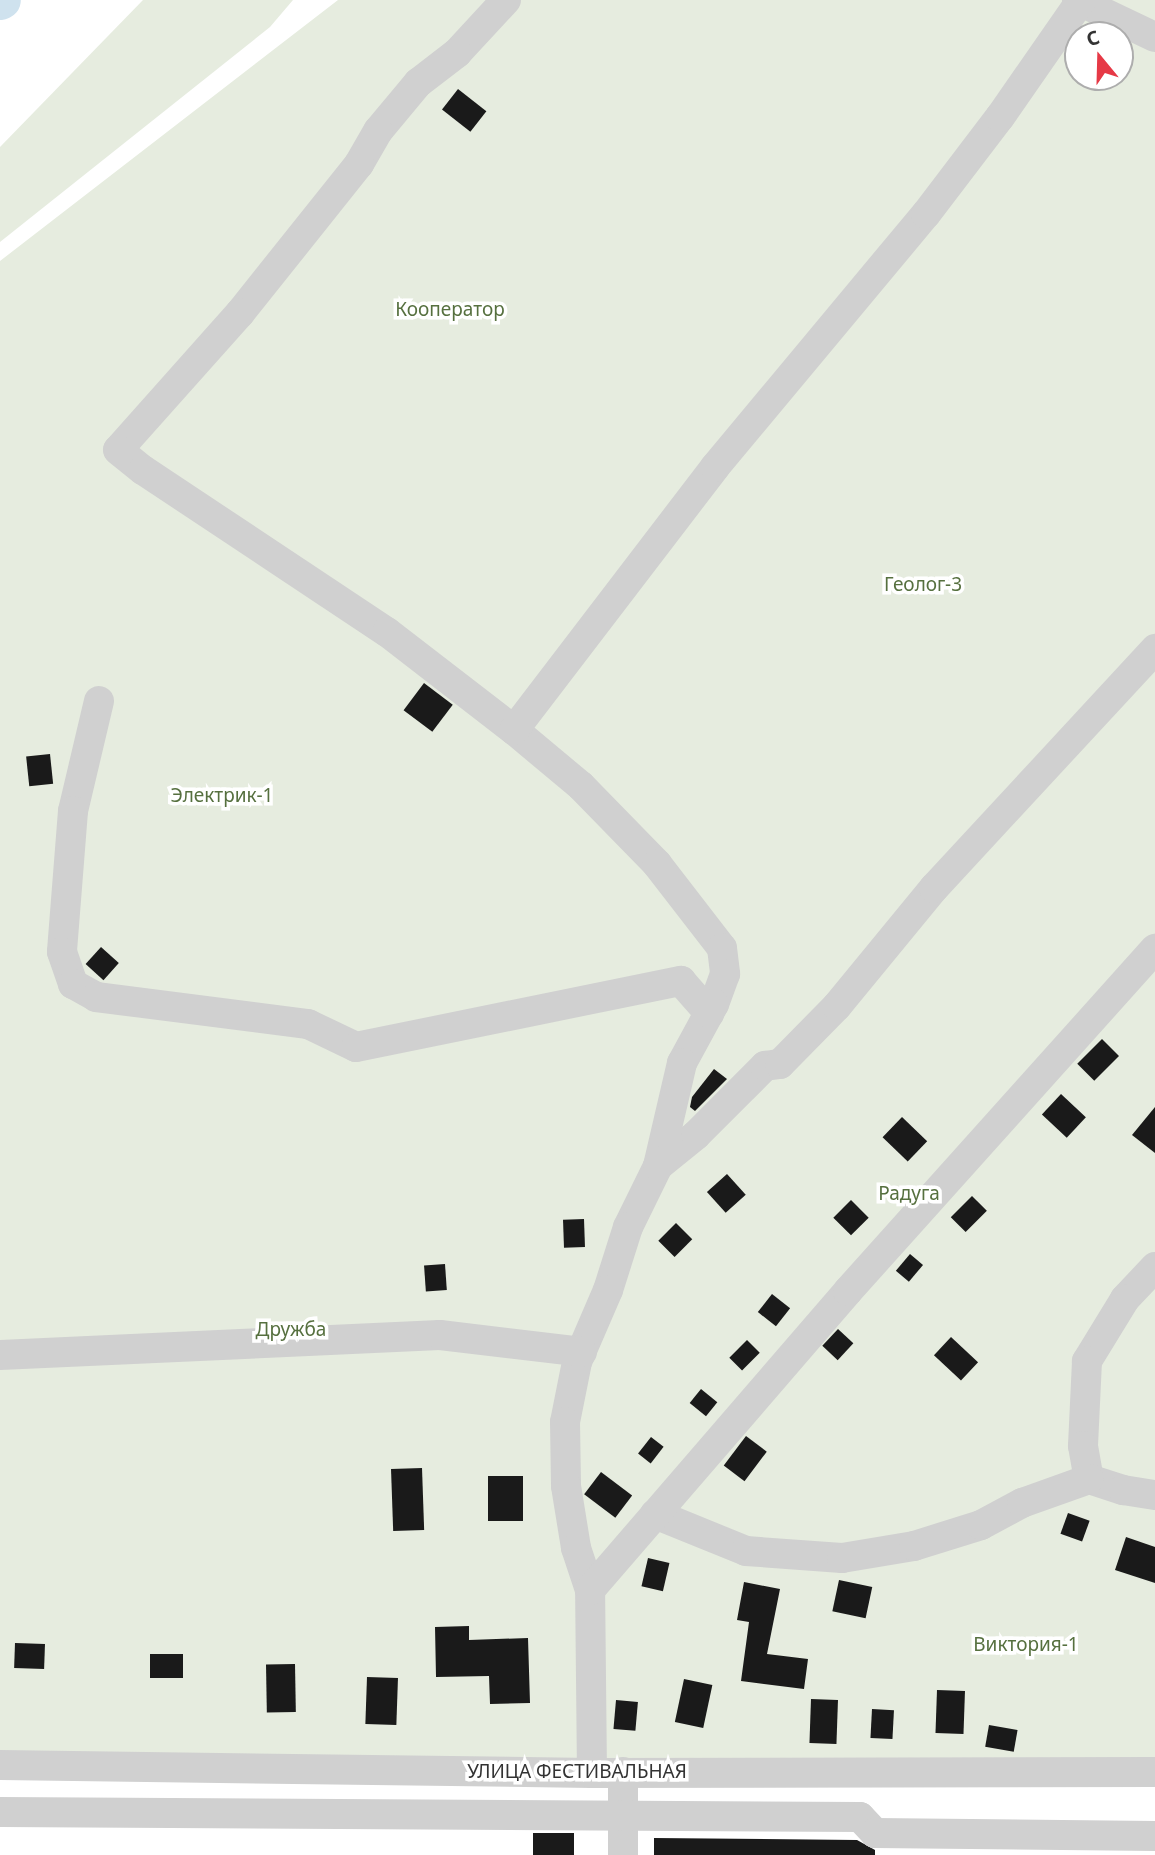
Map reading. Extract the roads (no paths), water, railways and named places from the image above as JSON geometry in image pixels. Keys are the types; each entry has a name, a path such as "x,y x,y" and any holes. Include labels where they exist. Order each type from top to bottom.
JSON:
{"street":[{"path":"506,0 457,53 418,83 378,131 359,164 240,313 118,450 154,477 387,632 513,730 580,786 657,864 722,948 725,974 709,1013 682,1063 658,1166 628,1227 608,1290 582,1352 565,1422 566,1486 576,1548 590,1590 592,1773"},
{"path":"513,730 715,467 926,214 1000,117 1079,1 1155,37"},
{"path":"658,1166 696,1135 765,1066 780,1064 837,1006 934,888 1155,649"},
{"path":"99,701 73,811 62,952 73,984 96,998 308,1024 356,1047 681,981 709,1013"},
{"path":"590,1590 848,1291 1155,949"},
{"path":"1090,1479 1083,1446 1087,1361 1125,1299 1155,1266"},
{"path":"0,1355 440,1335 582,1352"},
{"path":"655,1514 746,1551 842,1558 914,1546 981,1525 1022,1503 1090,1479 1123,1490 1155,1496"},
{"name":"УЛИЦА ФЕСТИВАЛЬНАЯ","path":"0,1765 592,1773 1155,1772"},
{"path":"623,1772 623,1855"},
{"path":"0,1812 860,1817 876,1844 1155,1836"}],"park label":[{"name":"Кооператор","path":"450,310"},
{"name":"Геолог-3","path":"923,585"},
{"name":"Электрик-1","path":"222,796"},
{"name":"Радуга","path":"909,1194"},
{"name":"Дружба","path":"291,1330"},
{"name":"Виктория-1","path":"1026,1645"}]}
